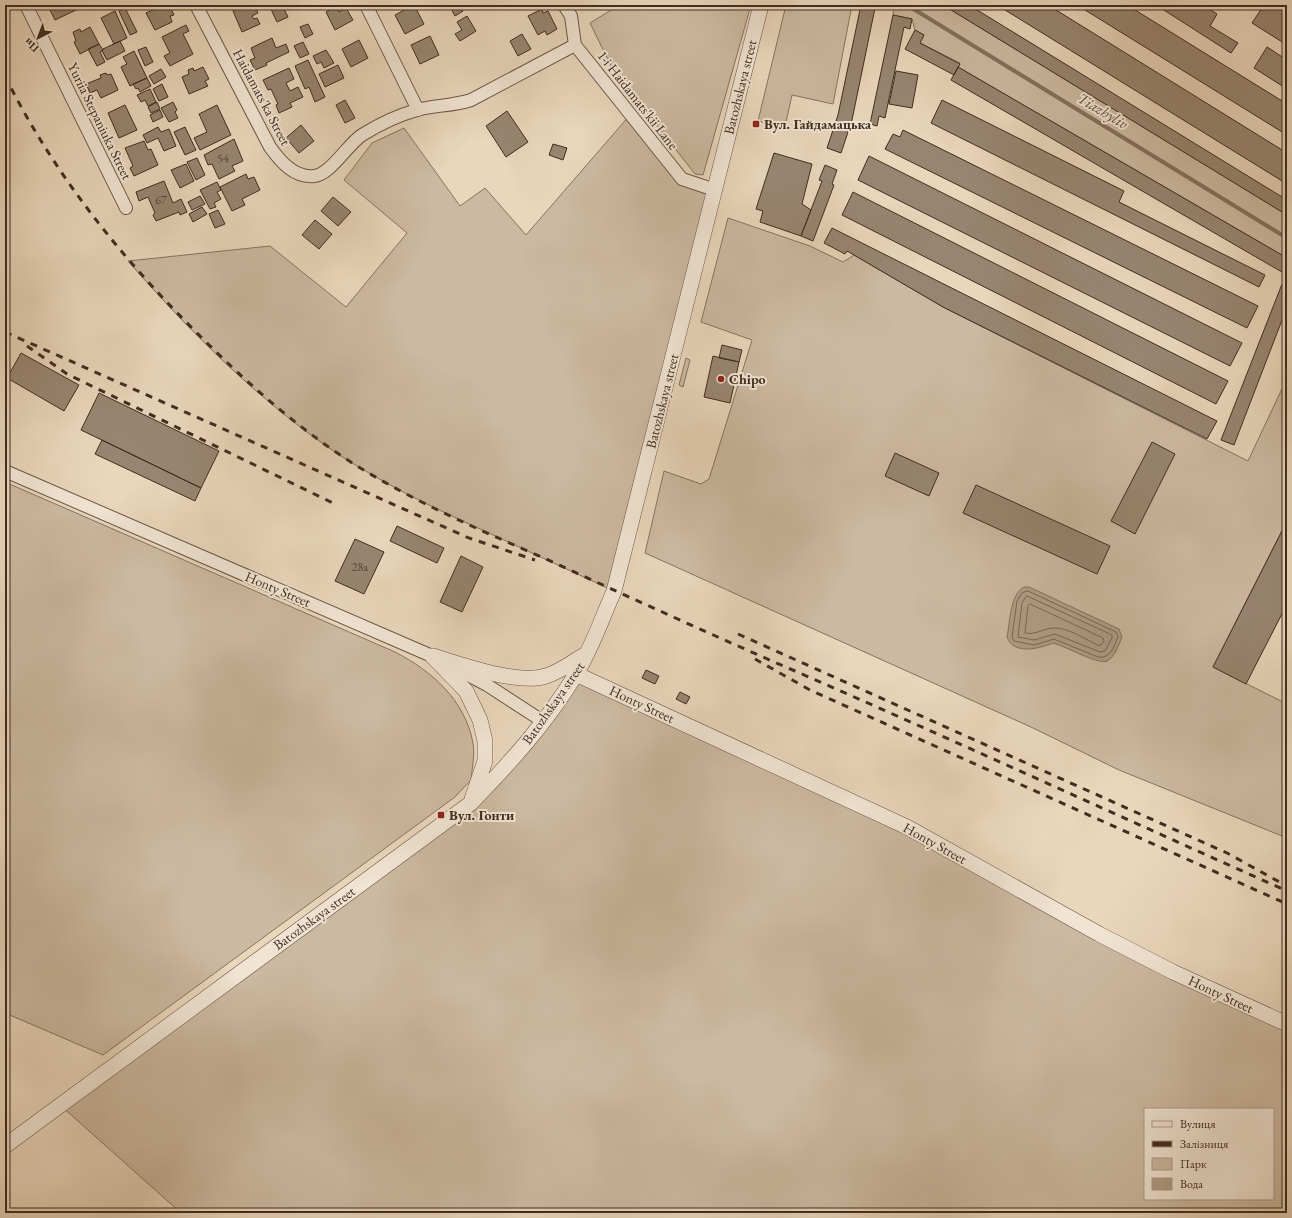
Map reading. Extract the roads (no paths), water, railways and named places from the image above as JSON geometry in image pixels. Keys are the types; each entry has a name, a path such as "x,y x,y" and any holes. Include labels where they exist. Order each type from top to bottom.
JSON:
{"street":[{"name":"Yuriia Stepaniuka Street","path":"26,5 126,208"},
{"name":"Haidamats'ka Street","path":"196,5 270,147 279,159 291,169 303,175 315,176 332,166 358,137 370,130 418,110 455,105 471,100 575,45"},
{"path":"366,5 418,110"},
{"path":"564,5 571,16 575,45"},
{"name":"Batozhskaya street","path":"5,1146 471,803 514,759 544,722 576,674 587,654 614,591 761,5"},
{"name":"1-i Haidamats'kii Lane","path":"575,45 682,180 715,190"},
{"name":"Honty Street","path":"5,471 432,656 487,685 544,722"},
{"path":"432,656 501,675 521,679 534,679 547,676 587,654"},
{"path":"432,656 466,691 480,720 485,741 485,761 471,803"},
{"name":"Honty Street","path":"576,674 907,827 1119,944 1174,972 1287,1024"}],"water":[{"path":"1024,587 1029,587 1119,629 1122,637 1112,657 1107,661 1096,660 1053,643 1042,647 1028,649 1015,647 1010,643 1007,637 1011,609 1016,596"}],"waterway":[{"name":"Tiazhyliv","path":"907,5 1287,238"}],"railway":[{"path":"5,76 45,148 68,182 92,215 144,278 201,337 256,389 295,422 357,466 426,504 474,527 1287,891"},
{"path":"5,332 469,538 535,560"},
{"path":"27,346 67,374 337,505"},
{"path":"738,634 1227,853 1285,885"},
{"path":"755,659 810,690 1287,904"}],"place":[{"name":"Вул. Гайдамацька","path":"756,124"},
{"name":"Chipo","path":"721,379"},
{"name":"Вул. Гонти","path":"441,815"}]}
